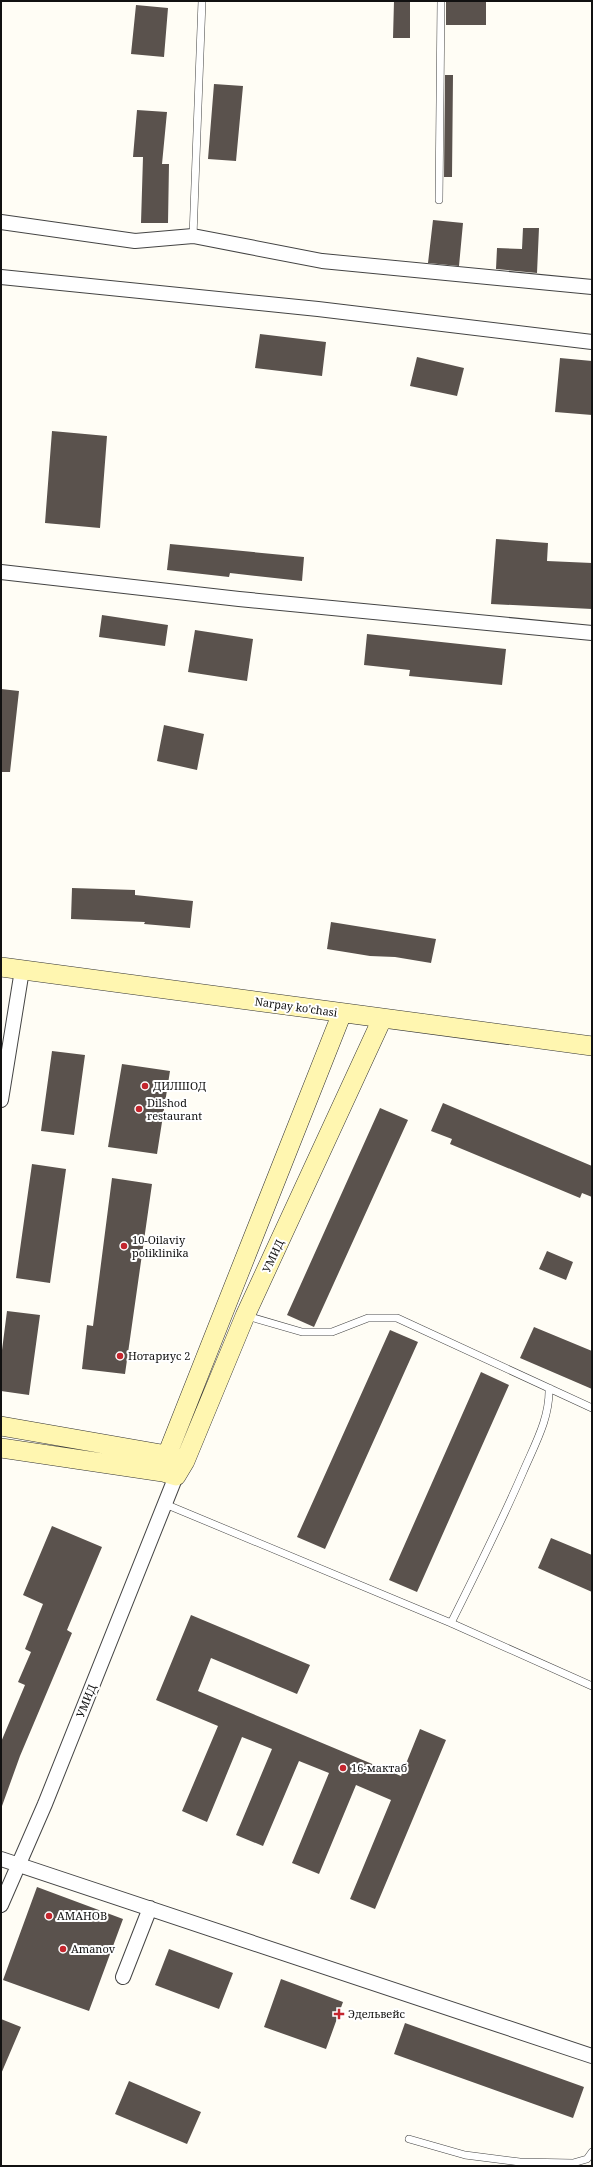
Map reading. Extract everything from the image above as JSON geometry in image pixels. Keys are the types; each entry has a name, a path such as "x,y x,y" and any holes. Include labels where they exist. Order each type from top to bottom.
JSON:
{"street":[{"path":"1,222 135,240 193,236 322,261 592,287"},
{"path":"1,277 318,310 592,342"},
{"path":"1,572 239,599 592,633"},
{"name":"Narpay ko'chasi","path":"1,967 592,1046"},
{"path":"1,1100 22,970"},
{"path":"167,1499 173,1466 342,1013"},
{"name":"УМИД","path":"173,1466 245,1316 382,1019"},
{"path":"1,1426 173,1466"},
{"path":"1,1448 173,1466"},
{"name":"УМИД","path":"1,1905 19,1865 167,1499"},
{"path":"1,1859 592,2056"},
{"path":"123,1977 150,1908"}],"lane":[{"path":"193,236 202,1"},
{"path":"439,200 442,1"},
{"path":"245,1316 302,1332 332,1332 368,1318 397,1318 592,1408"},
{"path":"451,1623 504,1516 544,1423 549,1404 549,1388"},
{"path":"167,1499 592,1686"},
{"path":"409,2139 465,2156 520,2162 572,2163 587,2158 592,2152"}],"building":[{"path":"394,1 410,1 410,38 393,38"},
{"path":"446,1 486,1 486,25 446,25"},
{"path":"136,5 168,8 164,57 131,54"},
{"path":"445,75 453,75 452,177 444,177"},
{"path":"214,84 243,86 236,161 208,159"},
{"path":"137,110 167,112 162,164 169,164 168,223 141,223 143,157 133,157"},
{"path":"433,220 463,223 459,266 428,263"},
{"path":"523,228 539,228 537,273 496,269 497,248 522,249"},
{"path":"260,334 326,342 322,376 255,368"},
{"path":"417,357 464,368 457,396 410,386"},
{"path":"560,358 592,361 592,415 555,412"},
{"path":"52,431 107,436 100,528 45,523"},
{"path":"496,539 548,543 547,561 592,563 592,609 491,604"},
{"path":"170,544 304,557 302,581 230,573 229,577 167,570"},
{"path":"102,615 168,625 165,646 99,637"},
{"path":"195,630 253,639 247,681 188,672"},
{"path":"367,634 506,649 502,685 409,676 410,670 364,665"},
{"path":"1,689 19,691 10,772 1,772"},
{"path":"164,725 204,734 197,770 157,761"},
{"path":"72,888 135,890 135,895 193,901 190,928 144,924 145,922 71,919"},
{"path":"331,922 436,939 431,963 395,957 370,956 327,949"},
{"path":"52,1051 85,1055 74,1135 41,1131"},
{"name":"Dilshod restaurant","path":"122,1064 170,1071 157,1154 108,1147"},
{"path":"443,1103 592,1166 592,1197 582,1193 580,1198 450,1144 452,1139 431,1131"},
{"path":"380,1108 408,1120 314,1327 287,1315"},
{"path":"32,1164 66,1169 50,1283 16,1278"},
{"name":"10-Oilaviy poliklinika","path":"112,1178 152,1184 125,1374 82,1369 87,1325 93,1326"},
{"path":"547,1251 573,1262 566,1280 539,1269"},
{"path":"7,1311 40,1315 29,1395 1,1391 1,1358"},
{"path":"534,1327 592,1351 592,1389 520,1358"},
{"path":"390,1330 418,1342 325,1549 297,1537"},
{"path":"481,1372 509,1385 417,1592 389,1580"},
{"path":"52,1526 102,1547 67,1630 72,1633 20,1756 2,1806 1,1742 25,1685 18,1682 31,1652 25,1649 43,1604 23,1595"},
{"path":"551,1538 592,1555 592,1592 538,1568"},
{"path":"191,1615 310,1665 297,1694 211,1658 198,1691 401,1776 420,1729 446,1740 375,1909 350,1899 391,1800 356,1785 319,1874 292,1863 329,1773 299,1761 263,1846 236,1835 272,1749 242,1737 207,1822 182,1811 218,1726 156,1700"},
{"name":"Amanov","path":"37,1887 123,1919 89,2011 3,1980"},
{"path":"169,1949 233,1973 219,2009 155,1985"},
{"path":"281,1979 343,2002 326,2049 264,2027"},
{"path":"1,2019 21,2027 1,2074"},
{"path":"405,2023 584,2087 573,2118 394,2054"},
{"path":"129,2081 201,2112 187,2144 115,2114"}],"place":[{"name":"ДИЛШОД","path":"145,1086"},
{"name":"Dilshod restaurant","path":"139,1109"},
{"name":"10-Oilaviy poliklinika","path":"124,1246"},
{"name":"Нотариус 2","path":"120,1356"},
{"name":"16-мактаб","path":"343,1768"},
{"name":"АМАНОВ","path":"49,1916"},
{"name":"Amanov","path":"63,1949"},
{"name":"Эдельвейс","path":"339,2014"}]}
